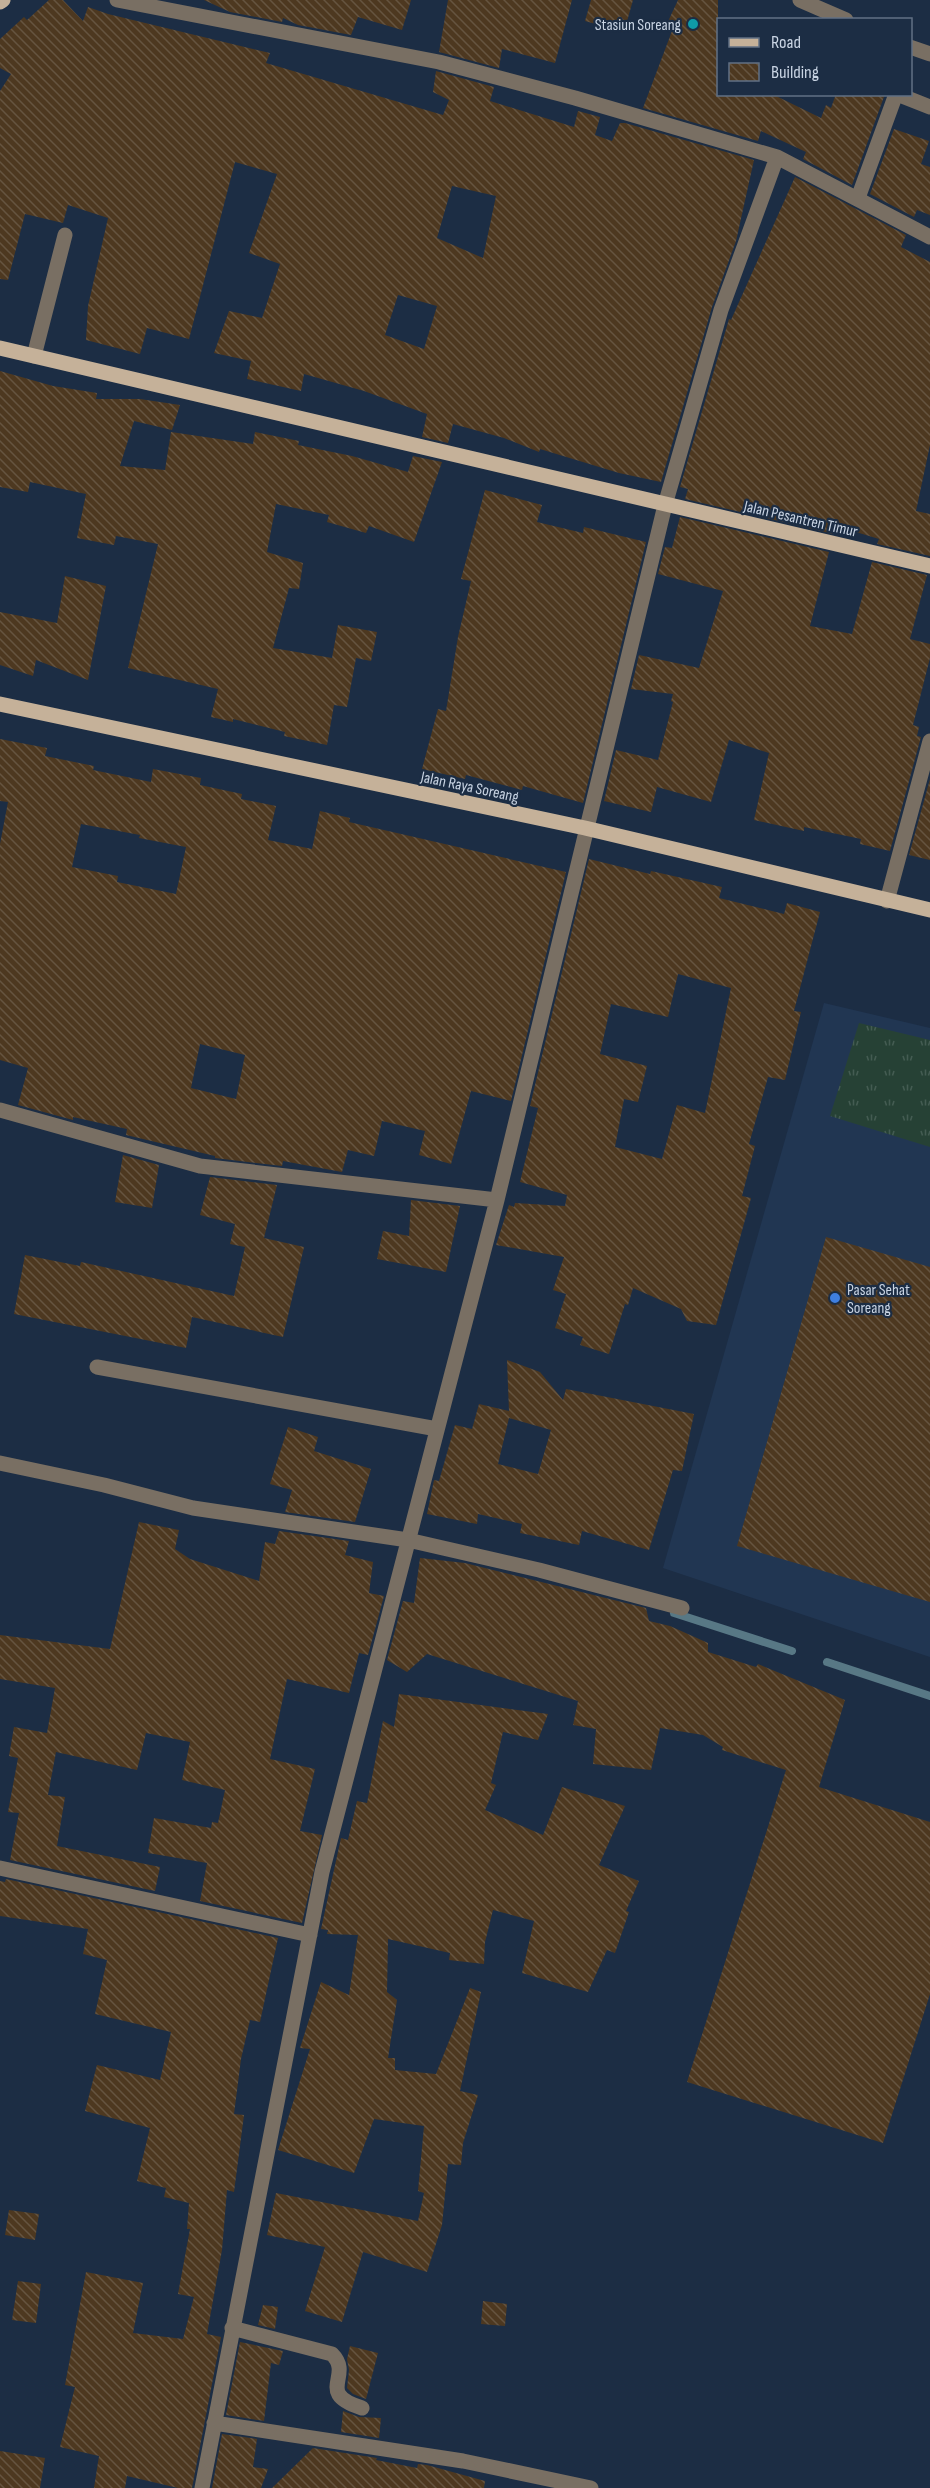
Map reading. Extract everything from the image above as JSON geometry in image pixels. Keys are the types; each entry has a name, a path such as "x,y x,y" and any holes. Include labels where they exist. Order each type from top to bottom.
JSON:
{"main road":[{"name":"Jalan Pesantren Timur","path":"0,348 930,566"},
{"name":"Jalan Raya Soreang","path":"0,704 585,828 930,910"}],"street":[{"path":"117,0 439,62 575,98 777,157 930,237"},
{"path":"800,0 841,18"},
{"path":"912,49 930,54"},
{"path":"858,198 895,96"},
{"path":"901,96 930,107"},
{"path":"202,2488 322,1872 497,1200 664,505 721,310 777,157"},
{"path":"34,356 65,235"},
{"path":"887,901 930,741"},
{"path":"0,1110 200,1166 497,1200"},
{"path":"97,1367 437,1429"},
{"path":"0,1463 104,1485 193,1508 408,1540 539,1570 682,1608"},
{"path":"0,1868 310,1935"},
{"path":"232,2328 332,2354 338,2360 340,2367 337,2381 337,2392 340,2398 362,2408"},
{"path":"214,2423 463,2461 591,2488"}],"shaded area":[{"name":"Pasar Sehat Soreang","path":"824,1003 930,1028 930,1657 663,1568"}],"green space":[{"path":"859,1023 930,1040 930,1147 830,1116"}],"building":[{"path":"49,0 63,0 83,21 88,7 108,14 270,53 266,63 443,115 449,100 433,92 436,71 494,87 490,101 574,127 578,111 600,117 595,135 612,141 620,123 625,123 754,160 736,241 712,307 661,482 619,473 540,449 539,452 504,438 453,424 448,443 422,437 427,414 364,391 304,374 301,391 247,379 251,361 214,353 229,311 262,318 280,264 249,253 277,174 235,162 189,339 147,328 140,354 86,340 88,306 108,218 68,205 63,223 25,214 8,280 0,279 0,91 11,74 0,68 0,39 24,17 27,20","holes":["452,186 496,196 483,258 437,238","398,295 437,306 424,349 385,335"]},
{"path":"204,0 411,0 402,30 358,17 351,35 298,25 283,18 282,22 230,12"},
{"path":"448,0 572,0 555,63 502,49 499,68 439,52"},
{"path":"591,0 633,0 624,32 585,21"},
{"path":"678,0 718,0 717,96 776,96 821,118 826,105 831,108 835,96 884,96 852,185 803,159 806,152 761,131 758,141 643,108 672,31 665,28"},
{"path":"894,129 929,141 921,164 930,167 930,215 917,210 914,217 870,194"},
{"path":"795,177 906,235 901,247 930,262 930,445 916,511 930,514 930,556 877,544 879,539 836,526 834,534 685,499 688,489 680,487 729,319 731,320"},
{"path":"0,371 53,386 97,393 96,399 140,399 180,405 172,430 134,421 120,466 165,470 171,432 253,444 255,432 299,441 298,445 352,456 408,472 413,456 442,462 414,542 369,526 366,533 327,522 329,515 276,504 267,552 303,563 299,589 289,588 273,648 332,658 338,625 377,632 371,661 356,658 347,707 334,705 327,745 284,736 285,732 233,719 233,722 211,717 218,689 128,668 158,544 116,536 114,545 77,538 86,494 30,482 28,492 0,487"},
{"path":"485,490 542,505 537,522 583,533 584,527 646,542 583,803 523,786 522,790 466,775 465,779 422,769 438,709 446,711 458,637 471,581 461,579"},
{"path":"680,517 829,552 810,626 852,634 872,562 927,575 910,639 930,644 930,658 913,725 919,727 917,736 921,737 890,851 860,844 861,839 804,827 804,831 754,820 769,753 729,740 711,802 657,787 651,812 604,801 616,750 658,760 673,702 671,701 673,694 631,689 639,655 699,668 723,591 658,574 665,547 672,548"},
{"path":"65,576 106,586 88,680 36,660 33,676 0,665 0,612 57,623"},
{"path":"0,739 47,748 45,756 94,766 93,770 151,782 153,769 201,778 200,785 242,794 241,799 276,806 268,840 312,849 320,811 350,818 349,822 566,872 511,1101 471,1091 451,1164 419,1155 425,1131 382,1121 374,1156 348,1150 342,1172 283,1161 282,1166 215,1158 215,1156 126,1135 127,1129 73,1117 73,1120 18,1105 28,1068 0,1060 0,844 8,802 0,801","holes":["81,824 140,835 139,838 186,847 176,894 117,882 118,876 72,867","200,1044 245,1055 236,1099 191,1088"]},
{"path":"930,779 930,860 909,855"},
{"path":"589,859 650,874 651,871 722,887 719,898 784,914 787,903 820,912 794,1011 801,1012 785,1080 768,1077 749,1144 755,1146 742,1196 751,1198 716,1325 687,1321 681,1309 633,1288 628,1305 625,1304 609,1354 580,1345 583,1337 555,1328 566,1294 553,1290 564,1257 496,1245 509,1205 514,1207 515,1203 565,1206 567,1195 520,1182 538,1108 530,1106","holes":["678,974 731,988 705,1113 677,1105 662,1159 615,1147 624,1099 638,1102 647,1066 600,1054 611,1004 668,1017"]},
{"path":"123,1155 159,1165 152,1208 115,1202"},
{"path":"210,1177 277,1185 264,1238 304,1247 283,1337 192,1317 186,1348 14,1314 25,1255 80,1266 81,1262 234,1296 245,1247 230,1244 235,1224 200,1215"},
{"path":"411,1200 460,1206 446,1272 377,1259 383,1231 409,1236"},
{"path":"826,1237 930,1267 930,1602 737,1546"},
{"path":"507,1360 540,1372 563,1400 566,1389 694,1414 682,1471 673,1470 649,1550 582,1531 579,1545 520,1533 522,1524 478,1514 477,1524 427,1514 434,1480 439,1481 455,1425 472,1429 479,1404 509,1411","holes":["509,1418 551,1430 538,1474 498,1464"]},
{"path":"288,1427 318,1437 314,1451 371,1469 355,1522 285,1512 292,1490 270,1484"},
{"path":"139,1522 179,1530 175,1549 190,1559 259,1581 265,1542 275,1544 279,1531 349,1541 345,1555 373,1562 369,1593 384,1596 368,1655 359,1653 349,1693 287,1679 270,1759 315,1769 300,1831 322,1835 302,1923 200,1901 207,1863 148,1853 154,1818 211,1828 212,1822 218,1823 225,1790 182,1780 190,1742 146,1733 137,1770 56,1752 48,1795 65,1797 57,1846 160,1867 155,1891 10,1860 19,1813 8,1812 18,1758 9,1756 14,1727 47,1733 55,1688 0,1679 0,1635 110,1649"},
{"path":"420,1558 465,1563 646,1608 649,1621 670,1626 708,1643 708,1652 756,1667 758,1664 845,1700 819,1787 930,1822 930,1994 883,2143 687,2082 786,1770 722,1750 723,1747 703,1735 660,1728 651,1770 593,1764 596,1729 573,1725 578,1701 427,1654 407,1672 387,1660 403,1601 414,1603"},
{"path":"399,1694 548,1714 538,1740 503,1732 491,1783 496,1785 485,1810 543,1835 562,1787 625,1806 599,1865 639,1881 626,1911 629,1912 615,1953 607,1950 588,1992 522,1973 534,1921 493,1910 485,1942 484,1964 449,1960 450,1953 388,1939 387,1992 397,2000 388,2058 395,2058 395,2070 436,2074 470,1988 481,1992 460,2091 478,2095 463,2143 461,2165 448,2164 442,2225 427,2272 363,2252 342,2322 305,2311 325,2247 267,2235 276,2193 418,2221 424,2193 418,2191 424,2126 374,2119 354,2173 278,2150 310,2049 300,2048 321,1982 349,1995 358,1935 327,1934 328,1930 321,1929 341,1838 348,1840 357,1801 367,1803 383,1721 394,1727"},
{"path":"6,1879 278,1938 260,2022 250,2020 241,2059 234,2114 244,2115 234,2192 227,2190 222,2250 207,2334 221,2337 192,2488 178,2488 127,2476 125,2488 94,2488 99,2456 60,2447 75,2387 65,2385 86,2272 143,2283 133,2333 183,2339 194,2297 178,2294 190,2229 187,2229 189,2203 164,2197 166,2188 137,2181 150,2128 85,2111 97,2065 160,2080 171,2032 95,2014 107,1960 83,1954 88,1929 0,1916 0,1881 5,1882"},
{"path":"9,2210 39,2214 35,2240 5,2235"},
{"path":"18,2281 41,2284 36,2323 12,2320"},
{"path":"483,2301 507,2304 505,2326 481,2324"},
{"path":"263,2305 278,2307 275,2329 258,2325"},
{"path":"240,2342 283,2351 279,2365 271,2363 264,2421 226,2415"},
{"path":"350,2346 378,2353 366,2399 353,2394 347,2388 349,2370 347,2359"},
{"path":"343,2411 359,2417 381,2418 379,2438 341,2432"},
{"path":"222,2434 257,2439 253,2467 268,2469 261,2488 212,2488"},
{"path":"313,2448 377,2458 376,2460 417,2468 418,2464 427,2465 485,2481 484,2488 272,2488"},
{"path":"0,2451 45,2458 40,2488 0,2488"}],"waterway":[{"path":"674,1613 792,1651"},
{"path":"827,1662 930,1696"}],"place":[{"name":"Stasiun Soreang","path":"693,24"},
{"name":"Pasar Sehat Soreang","path":"835,1298"}]}
